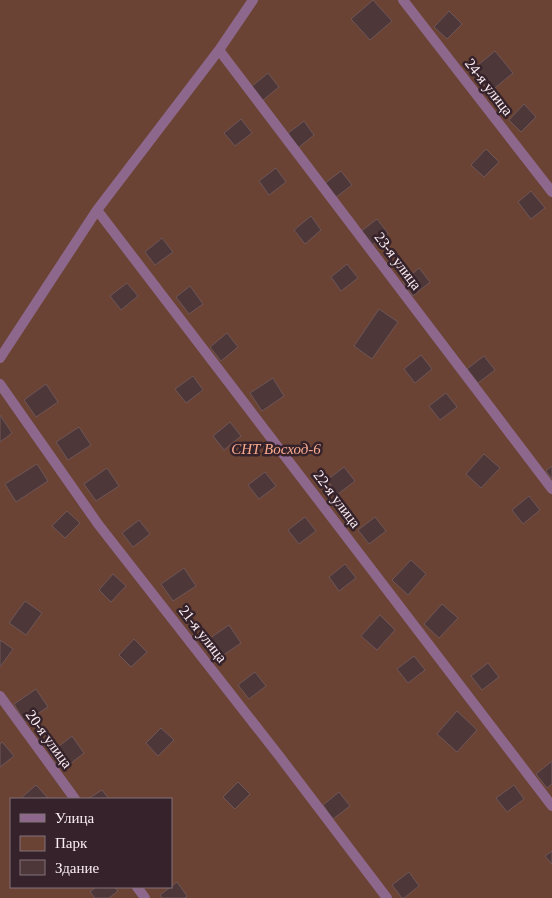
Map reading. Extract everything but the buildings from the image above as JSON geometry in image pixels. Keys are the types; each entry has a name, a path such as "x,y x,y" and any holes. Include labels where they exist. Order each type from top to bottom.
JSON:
{"street":[{"path":"0,358 97,210 219,50 253,0"},
{"name":"24-я улица","path":"403,0 552,192"},
{"name":"23-я улица","path":"219,50 552,489"},
{"name":"22-я улица","path":"97,210 552,806"},
{"name":"21-я улица","path":"0,384 98,524 280,757 387,898"},
{"name":"20-я улица","path":"0,696 73,798"}],"green space":[{"name":"СНТ Восход-6","path":"0,0 552,0 552,898 0,898"}]}
